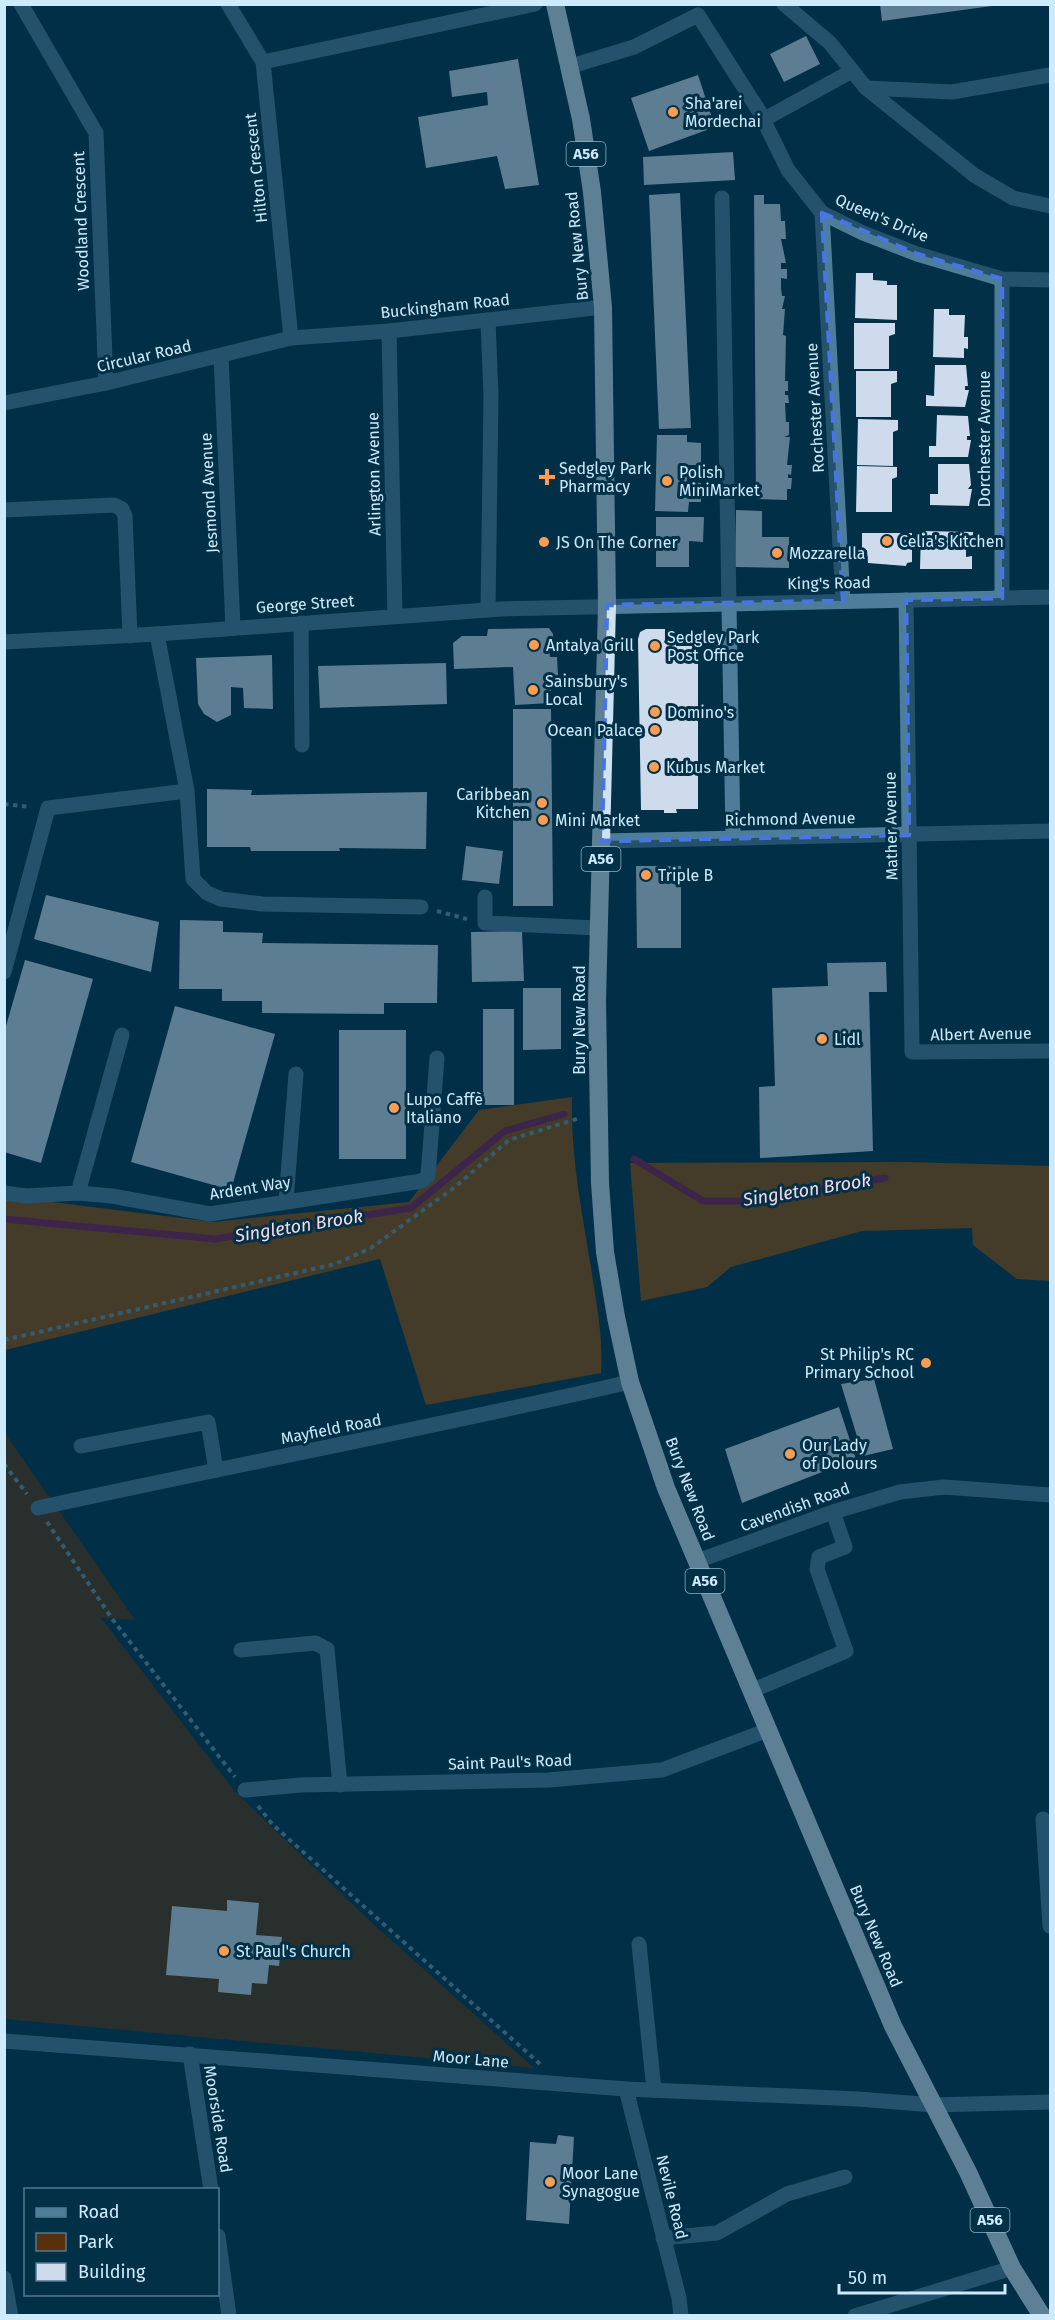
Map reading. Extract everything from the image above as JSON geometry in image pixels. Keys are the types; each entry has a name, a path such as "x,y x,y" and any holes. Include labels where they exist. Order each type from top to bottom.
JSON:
{"highway":[{"name":"Bury New Road","path":"555,4 581,119 603,306 608,605 597,1001 601,1195 605,1252 630,1383 666,1488 893,2026 934,2105 1012,2268 1042,2316"}],"street":[{"name":"Woodland Crescent","path":"21,4 96,134 106,383"},
{"name":"Hilton Crescent","path":"228,4 263,62 291,338"},
{"path":"263,62 535,4"},
{"path":"784,4 830,43 866,88 974,175 1012,198 1050,206"},
{"path":"568,67 634,47 698,10"},
{"name":"Queen's Drive","path":"698,10 763,120 788,170 822,213 896,246 1002,279 1050,280"},
{"path":"763,120 852,71"},
{"path":"866,88 952,92 1050,75"},
{"path":"722,198 733,838"},
{"name":"Rochester Avenue","path":"822,213 843,601"},
{"name":"Dorchester Avenue","path":"1002,279 1002,598"},
{"name":"Buckingham Road","path":"291,338 389,331 603,306"},
{"path":"488,320 491,396 488,610"},
{"name":"Arlington Avenue","path":"389,331 395,616"},
{"name":"Circular Road","path":"4,403 106,383 291,338"},
{"name":"Jesmond Avenue","path":"221,356 233,628"},
{"path":"4,510 114,505 122,509 125,516 130,636"},
{"name":"King's Road","path":"608,605 1050,597"},
{"name":"Mather Avenue","path":"906,600 912,1052"},
{"name":"George Street","path":"4,642 130,636 488,610 608,605"},
{"path":"301,623 302,745"},
{"path":"156,634 187,791 193,879 207,894 221,899 262,904 421,907"},
{"path":"4,972 48,808 187,791"},
{"name":"Richmond Avenue","path":"602,841 1050,831"},
{"path":"485,897 485,923 599,928"},
{"path":"78,1193 122,1035"},
{"name":"Albert Avenue","path":"912,1052 1050,1051"},
{"name":"Ardent Way","path":"4,1193 26,1196 78,1193 112,1196 210,1214 422,1181 428,1176 437,1058"},
{"path":"286,1201 296,1074"},
{"name":"Mayfield Road","path":"38,1508 409,1432 630,1383"},
{"path":"81,1446 208,1422 216,1470"},
{"name":"Cavendish Road","path":"697,1561 833,1512 883,1496 922,1488 1050,1495"},
{"path":"751,1691 846,1651 817,1569 819,1557 845,1547 833,1512"},
{"path":"241,1650 315,1643 327,1649 340,1785"},
{"name":"Saint Paul's Road","path":"245,1790 340,1785 549,1780 662,1770 768,1730"},
{"path":"1043,1819 1050,1926"},
{"path":"639,1944 654,2090"},
{"name":"Moor Lane","path":"4,2041 626,2089 858,2099 934,2105 1050,2102"},
{"name":"Moorside Road","path":"190,2054 210,2188"},
{"name":"Nevile Road","path":"626,2089 679,2298 681,2316"},
{"path":"663,2238 717,2234 787,2194 845,2177"},
{"path":"219,2243 230,2316"},
{"path":"855,2316 1012,2268"},
{"path":"4,2278 11,2316"}],"path":[{"path":"4,804 48,808"},
{"path":"421,907 485,923"},
{"path":"4,1340 334,1264 371,1248 455,1187 510,1140 565,1121"}],"highlighted area":[{"path":"822,213 917,254 1002,279 1002,598 906,600 909,835 602,841 607,605 843,601"}],"green space":[{"path":"4,1432 135,1620 101,1618 236,1793 371,1922 534,2068 5,2019"}],"shaded area":[{"path":"572,1097 575,1167 598,1315 601,1373 426,1405 380,1259 5,1350 4,1196 213,1222 409,1202 479,1110"},
{"path":"905,1162 1050,1166 1050,1281 1017,1279 973,1245 972,1228 862,1231 731,1267 707,1287 641,1301 630,1163"}],"building":[{"path":"880,4 992,4 992,6 882,21"},
{"path":"806,36 820,64 784,82 770,54"},
{"path":"518,59 539,185 505,189 497,156 426,168 418,117 488,105 487,92 452,97 449,71"},
{"name":"Sha'arei Mordechai","path":"698,75 715,127 649,151 631,98"},
{"path":"733,152 735,180 644,185 643,157"},
{"path":"680,193 691,428 659,429 649,195"},
{"path":"754,195 764,195 764,204 780,204 781,221 785,221 786,239 781,239 786,263 781,263 781,269 787,269 787,279 781,278 781,288 782,296 785,296 782,309 785,309 783,335 786,336 785,381 788,381 788,391 785,391 785,395 788,395 789,403 785,403 789,435 784,437 790,437 787,465 792,465 791,475 788,474 788,478 792,478 791,489 787,489 787,500 756,499"},
{"path":"856,273 873,273 873,280 887,281 887,285 897,285 897,320 855,318"},
{"path":"934,309 949,309 949,315 965,315 964,337 968,337 968,349 964,348 964,358 933,357"},
{"path":"854,323 895,323 895,334 889,336 889,369 854,369"},
{"path":"935,365 966,365 968,386 965,386 965,390 969,390 965,407 926,406 926,395 934,396"},
{"path":"856,371 897,371 897,382 891,384 891,417 856,417"},
{"path":"937,415 968,416 970,436 967,436 967,440 971,440 968,457 929,457 929,446 936,446"},
{"path":"858,419 898,420 898,430 893,432 893,466 857,465"},
{"path":"657,435 687,435 687,442 701,443 701,465 687,465 687,482 701,483 701,502 689,502 688,512 655,511"},
{"path":"938,464 969,464 971,485 968,489 972,489 969,506 930,505 930,494 938,494"},
{"path":"857,466 897,467 897,477 892,479 892,512 856,512"},
{"path":"736,510 762,511 762,537 789,537 789,568 735,567"},
{"path":"656,517 704,517 703,542 689,541 689,567 656,567"},
{"path":"921,531 973,532 973,545 966,545 966,557 972,556 972,569 920,569"},
{"name":"Celia's Kitchen","path":"862,533 912,533 912,562 907,563 906,566 868,563 867,550 862,550"},
{"path":"549,628 553,634 554,644 549,648 550,657 557,657 558,676 551,676 551,703 515,705 513,667 454,669 453,643 462,636 487,636 488,629"},
{"path":"646,629 665,629 665,640 676,640 676,646 698,646 698,809 676,809 677,813 664,813 664,810 641,810 638,639 640,632"},
{"path":"272,655 273,709 244,708 243,688 231,687 231,715 217,722 204,714 198,704 196,658"},
{"path":"446,663 447,704 320,708 318,666"},
{"path":"513,709 551,709 553,906 513,906"},
{"path":"207,789 252,790 251,795 427,792 426,849 339,848 340,851 251,851 250,847 207,847"},
{"path":"466,846 503,851 499,884 462,880"},
{"path":"636,866 681,866 681,948 637,948"},
{"path":"46,895 159,922 151,972 34,939"},
{"path":"180,920 223,921 223,932 263,933 262,943 438,945 437,1003 384,1003 384,1014 262,1013 262,1001 222,1001 222,989 179,989"},
{"path":"522,931 524,981 472,982 471,932"},
{"path":"25,960 93,979 41,1163 4,1152 4,1033"},
{"name":"Lidl","path":"886,962 887,992 869,992 873,1151 760,1158 759,1087 775,1086 772,988 828,986 827,963"},
{"path":"523,988 561,988 561,1049 523,1050"},
{"path":"175,1006 275,1034 231,1190 131,1162"},
{"path":"483,1009 514,1009 514,1105 483,1105"},
{"path":"339,1030 406,1030 406,1159 339,1159"},
{"path":"874,1379 893,1449 863,1456 841,1384"},
{"name":"Our Lady of Dolours","path":"839,1407 856,1459 742,1503 725,1449"},
{"name":"St Paul's Church","path":"227,1900 259,1903 256,1935 282,1937 279,1966 269,1965 267,1984 252,1983 251,1995 218,1992 219,1979 166,1975 172,1906 227,1911"},
{"name":"Moor Lane Synagogue","path":"558,2135 574,2137 569,2224 526,2220 530,2142 556,2144"}],"waterway":[{"name":"Singleton Brook","path":"4,1219 215,1239 411,1208 505,1131 564,1114"},
{"name":"Singleton Brook","path":"634,1159 703,1201 750,1201 885,1178"}],"place":[{"name":"Sha'arei Mordechai","path":"673,112"},
{"name":"Sedgley Park Pharmacy","path":"547,477"},
{"name":"Polish MiniMarket","path":"667,481"},
{"name":"Celia's Kitchen","path":"887,541"},
{"name":"JS On The Corner","path":"544,542"},
{"name":"Mozzarella","path":"777,553"},
{"name":"Antalya Grill","path":"534,645"},
{"name":"Sedgley Park Post Office","path":"655,646"},
{"name":"Sainsbury's Local","path":"533,690"},
{"name":"Domino's","path":"655,712"},
{"name":"Ocean Palace","path":"655,730"},
{"name":"Kubus Market","path":"654,767"},
{"name":"Caribbean Kitchen","path":"542,803"},
{"name":"Mini Market","path":"543,820"},
{"name":"Triple B","path":"646,875"},
{"name":"Lidl","path":"822,1039"},
{"name":"Lupo Caffè Italiano","path":"394,1108"},
{"name":"St Philip's RC Primary School","path":"926,1363"},
{"name":"Our Lady of Dolours","path":"790,1454"},
{"name":"St Paul's Church","path":"224,1951"},
{"name":"Moor Lane Synagogue","path":"550,2182"}]}
